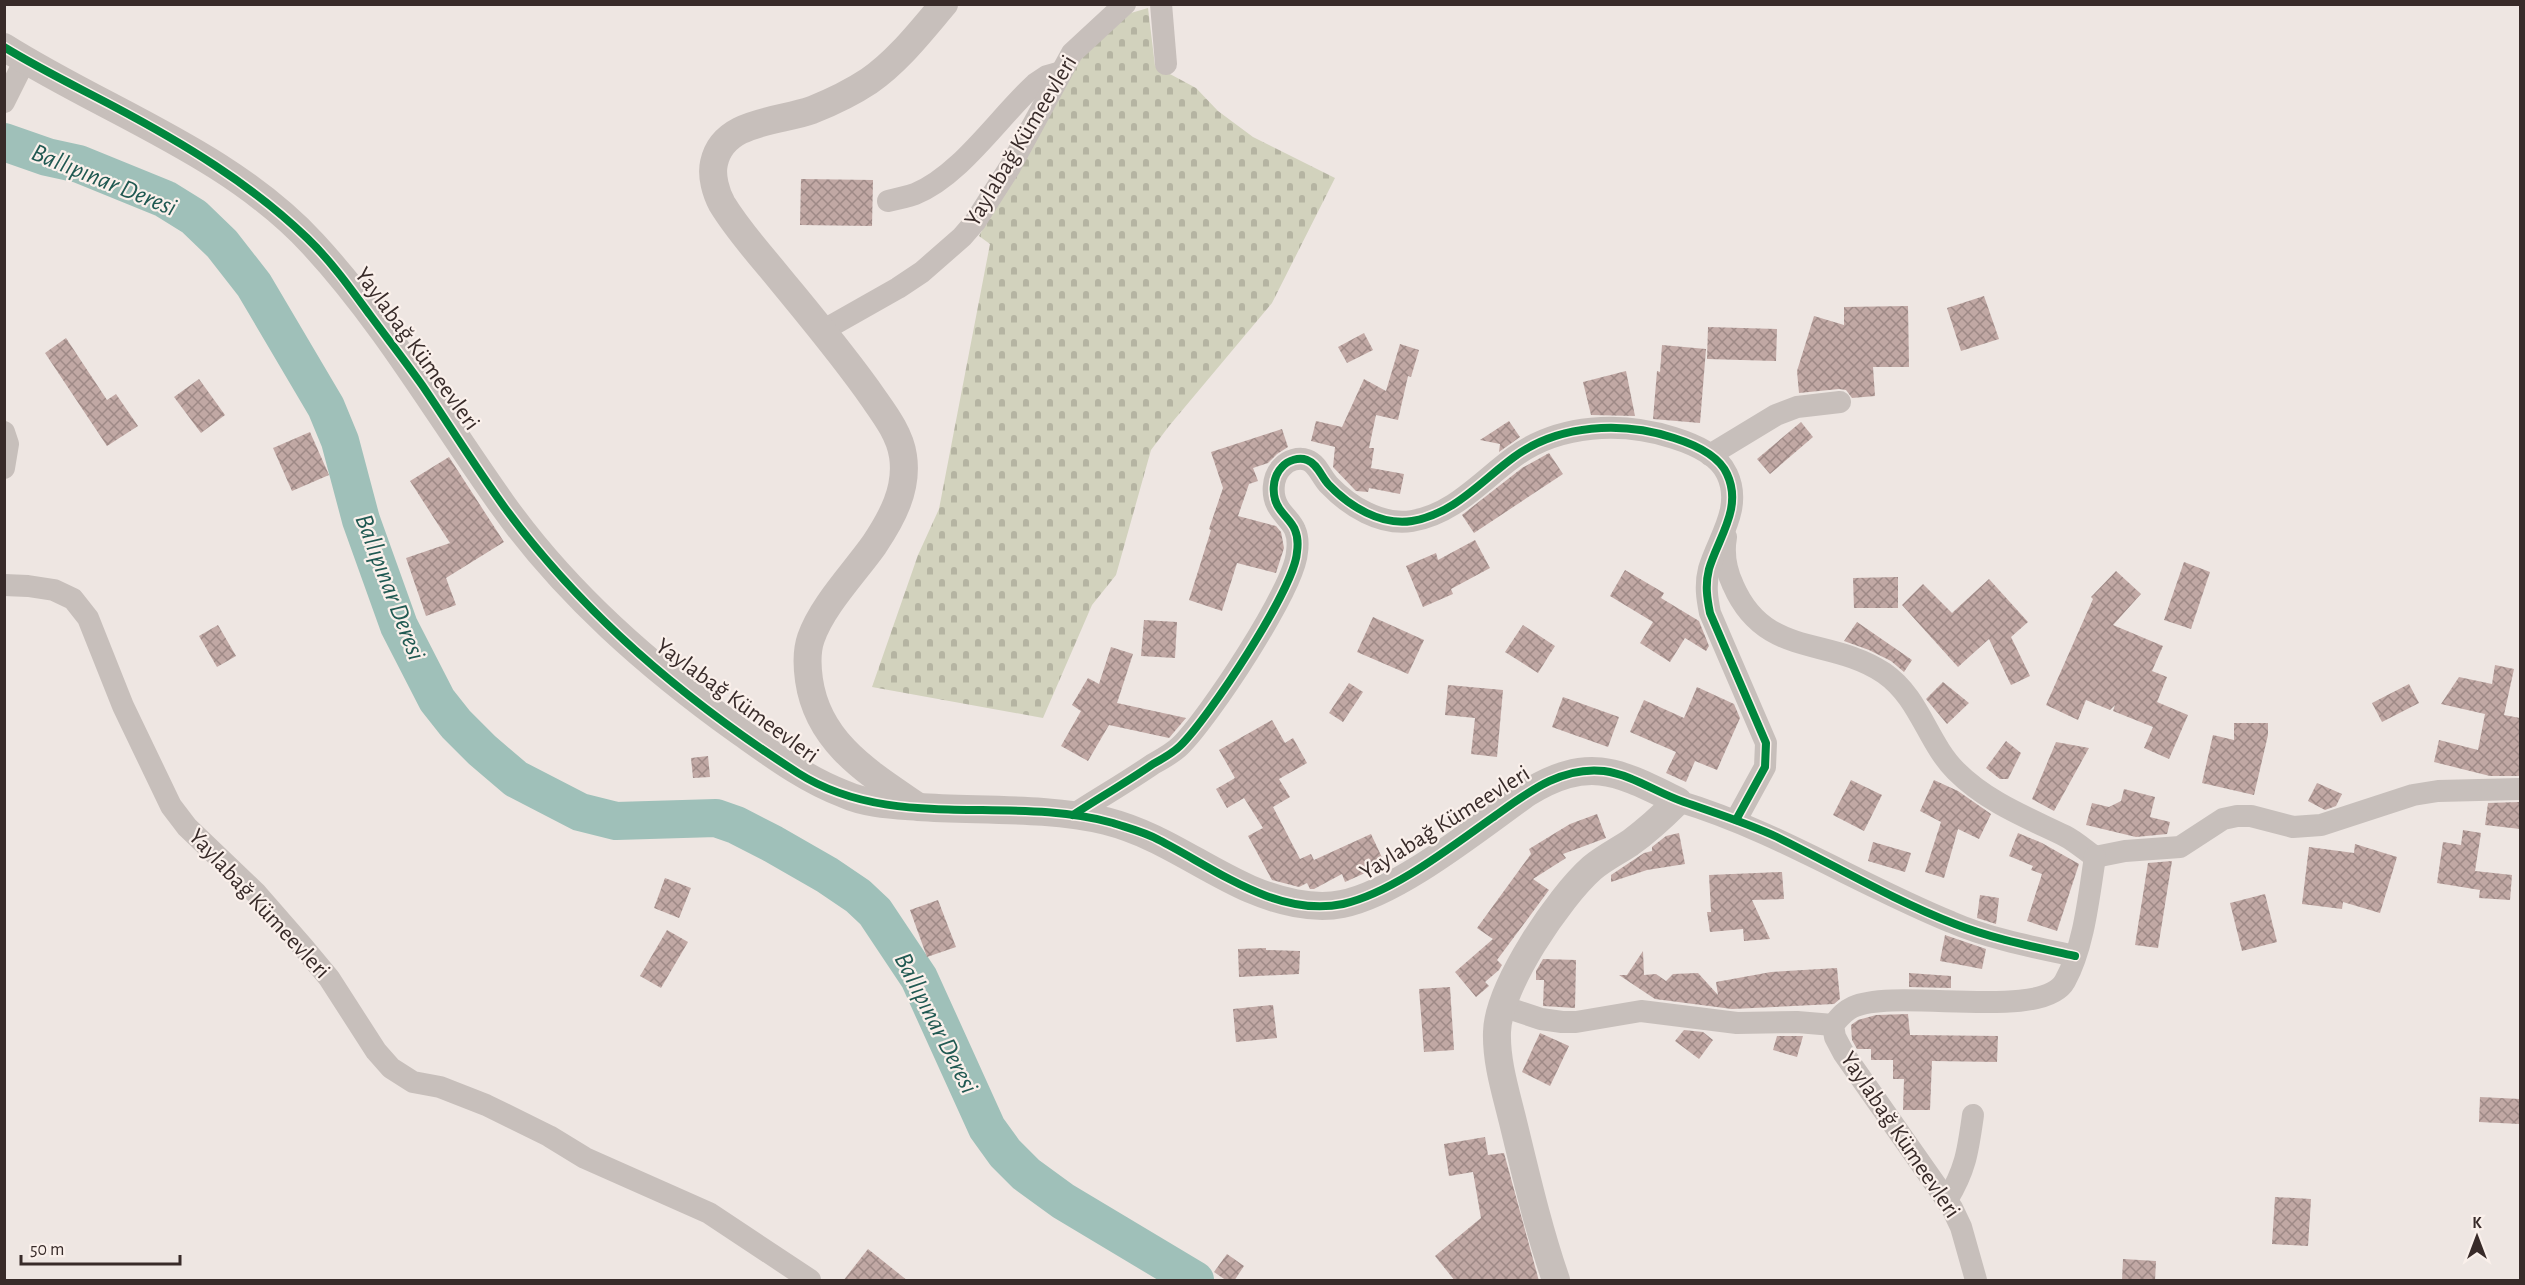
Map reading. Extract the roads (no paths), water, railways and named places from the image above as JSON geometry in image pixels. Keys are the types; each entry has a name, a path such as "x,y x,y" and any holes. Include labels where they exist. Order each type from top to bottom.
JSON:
{"street":[{"name":"Yaylabağ Kümeevleri","path":"919,807 864,769 841,747 822,724 811,693 807,662 811,638 826,610 881,533 897,506 903,484 903,455 895,432 860,379 742,233 722,203 714,182 714,163 724,144 739,130 810,111 839,99 871,80 904,50 944,4"},
{"name":"Yaylabağ Kümeevleri","path":"822,331 922,272 962,237 975,222 1010,168 1061,72 1082,43 1125,4"},
{"path":"1161,4 1166,64"},
{"name":"Yaylabağ Kümeevleri","path":"4,102 15,54 194,151 249,190 312,242 353,292 504,506 552,568 644,658 703,705 803,776 850,797 889,805 1073,815 1107,822 1153,836 1252,890 1291,902 1321,906 1343,904 1369,895 1411,873 1546,782 1584,770 1607,771 1631,778 1678,801 1736,820 1778,838 1849,875 1950,922 1998,938 2075,956"},
{"path":"888,201 915,194 935,183 957,164 1035,84 1047,76 1061,72"},
{"path":"1710,455 1776,415 1797,407 1840,402"},
{"path":"1073,815 1180,746 1219,698 1280,600 1298,556 1294,527 1277,506 1274,487 1276,475 1282,465 1291,460 1305,459 1312,463 1328,484 1371,516 1389,521 1411,521 1442,512 1471,493 1515,456 1542,440 1568,431 1610,428 1660,433 1695,444 1710,455 1727,473 1732,492 1724,547 1727,572 1738,598 1753,617 1772,633 1793,642 1861,660 1884,673 1904,690 1954,770 1978,792 2024,818 2067,837 2095,856 2125,851 2180,847 2223,819 2236,816 2251,816 2293,827 2307,827 2321,825 2413,795 2438,791 2520,789"},
{"path":"4,432 8,444 4,468"},
{"path":"1730,518 1709,570 1706,592 1710,613 1766,743 1765,767 1736,820"},
{"name":"Yaylabağ Kümeevleri","path":"4,585 54,590 74,599 88,618 123,706 171,806 187,827 256,893 304,948 329,978 376,1051 391,1068 413,1082 440,1087 486,1105 549,1136 585,1158 709,1213 810,1281"},
{"path":"1556,1281 1538,1224 1500,1063 1497,1030 1502,1006 1519,967 1558,908 1579,882 1592,868 1644,832 1678,801"},
{"name":"Yaylabağ Kümeevleri","path":"1833,1025 1852,1007 1880,1001 2015,1001 2056,992 2065,982 2075,956 2084,923 2095,856"},
{"name":"Yaylabağ Kümeevleri","path":"1502,1006 1531,1016 1562,1022 1576,1022 1641,1011 1737,1023 1797,1022 1833,1025"},
{"name":"Yaylabağ Kümeevleri","path":"1833,1025 1835,1037 1844,1054 1947,1200 1961,1227 1977,1281"},
{"path":"1947,1200 1960,1179 1966,1161 1973,1115"}],"waterway":[{"name":"Ballıpınar Deresi","path":"4,142 47,157 79,164 165,199 194,217 222,244 254,285 326,407 340,441 361,520 399,626 437,700 456,724 482,750 516,779 580,812 616,821 716,818 736,825 773,844 858,896 875,912 919,978 987,1128 1005,1153 1026,1174 1063,1201 1195,1280"}]}
